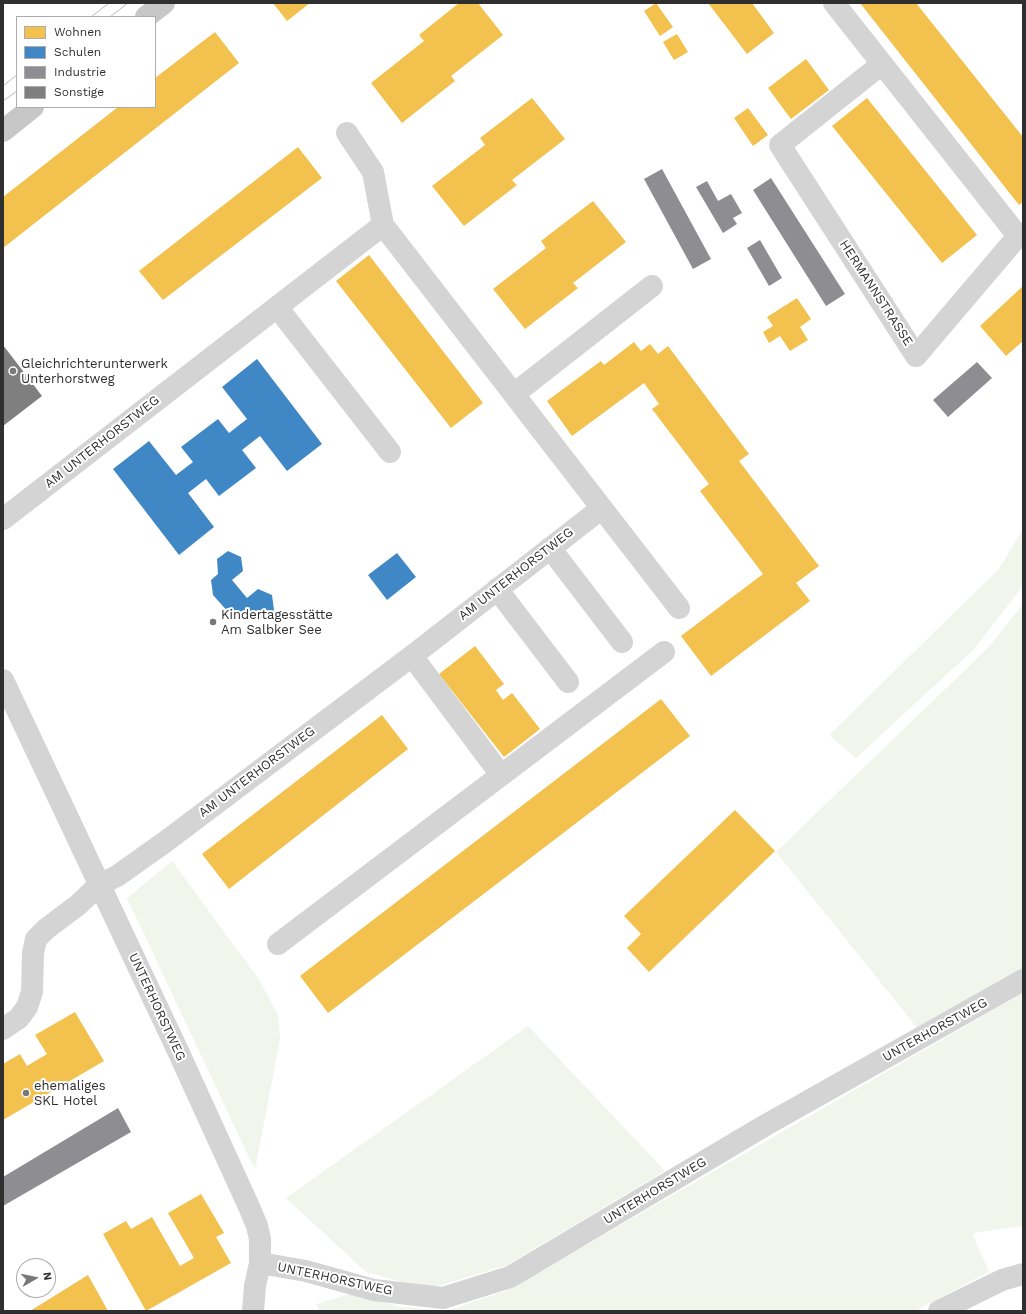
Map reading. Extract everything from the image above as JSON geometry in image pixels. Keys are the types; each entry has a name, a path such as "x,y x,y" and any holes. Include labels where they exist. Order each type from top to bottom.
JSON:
{"main road":[{"path":"147,16 164,3"},
{"path":"3,131 32,108"}],"street":[{"name":"HERMANNSTRASSE","path":"834,3 1018,236 916,356 780,145 882,64"},
{"path":"348,133 373,172 383,225 679,608"},
{"name":"AM UNTERHORSTWEG","path":"3,519 383,225"},
{"path":"514,394 652,286"},
{"path":"277,307 390,452"},
{"name":"AM UNTERHORSTWEG","path":"99,885 117,876 165,842 412,656 602,508"},
{"path":"550,548 622,642"},
{"path":"497,590 568,682"},
{"path":"278,944 664,652"},
{"path":"412,656 501,775"},
{"name":"UNTERHORSTWEG","path":"3,680 178,1051 257,1226 260,1239 260,1263 253,1311"},
{"path":"3,1029 19,1018 27,1007 32,992 33,953 36,939 46,929 78,905 99,885"},
{"name":"UNTERHORSTWEG","path":"260,1263 306,1271 374,1290 443,1298 510,1278 764,1126 1023,980"},
{"path":"939,1311 1002,1280 1023,1274"}],"shaded area":[{"path":"1023,529 1023,586 973,650 856,758 829,735 999,569"},
{"path":"1023,604 1023,968 918,1029 776,852 988,648"},
{"path":"172,861 258,978 278,1015 280,1039 255,1170 127,898"},
{"path":"1023,993 1023,1226 972,1233 989,1272 915,1311 447,1311 508,1290"},
{"path":"528,1026 665,1171 507,1265 428,1289 366,1272 286,1198"},
{"path":"350,1294 401,1307 447,1311 319,1311 316,1304"}],"building: Wohnen":[{"path":"273,3 310,3 287,21"},
{"path":"459,3 478,3 503,35 451,76 455,81 402,123 371,83 424,41 419,35"},
{"path":"656,3 673,27 660,36 644,11"},
{"path":"708,3 752,3 774,33 747,54"},
{"path":"860,3 916,3 1023,137 1023,202 1019,205"},
{"path":"215,32 239,63 3,248 3,197 117,108 156,108 156,77"},
{"path":"677,34 688,52 674,60 663,42"},
{"path":"806,59 829,90 791,119 768,88"},
{"path":"532,98 565,139 512,180 517,185 464,226 432,186 485,145 480,138"},
{"path":"867,98 977,235 942,263 832,126"},
{"path":"748,108 768,135 753,146 734,118"},
{"path":"298,147 322,178 163,300 139,271"},
{"path":"593,201 626,242 573,283 578,288 525,329 493,289 546,248 541,241"},
{"path":"369,255 483,403 451,428 336,281"},
{"path":"1023,286 1023,341 1006,356 980,326"},
{"path":"797,298 811,319 800,327 808,340 790,351 780,336 769,343 763,332 773,326 767,317"},
{"path":"634,342 641,351 650,344 658,354 668,346 749,454 739,461 819,566 796,583 810,601 711,676 681,636 763,574 700,491 709,484 652,409 659,404 644,383 572,436 547,401 601,361 604,365"},
{"path":"475,646 504,684 496,690 503,700 512,693 540,729 504,757 439,674"},
{"path":"661,699 690,736 328,1013 300,976"},
{"path":"382,715 408,749 229,889 202,854"},
{"path":"735,810 775,851 649,972 627,948 641,934 624,916"},
{"name":"ehemaliges SKL Hotel","path":"75,1012 104,1061 3,1120 3,1064 20,1054 27,1066 47,1054 35,1035"},
{"path":"201,1194 224,1233 216,1237 231,1263 146,1311 103,1234 126,1221 131,1229 152,1217 180,1266 194,1258 168,1213"},
{"path":"88,1275 108,1311 30,1311 51,1298 56,1298 56,1295"}],"building: Schulen":[{"path":"257,359 322,444 287,471 260,436 242,450 256,468 219,496 206,479 188,493 214,527 179,555 113,469 149,441 176,475 193,462 181,447 218,419 229,433 247,419 222,387"},
{"path":"228,551 241,557 243,571 232,580 247,598 258,589 272,595 274,610 262,618 248,613 242,618 229,613 213,595 211,580 218,574 217,559"},
{"path":"397,553 416,577 387,600 368,575"}],"building: Industrie":[{"path":"662,169 711,259 693,269 644,179"},
{"path":"771,178 845,294 826,306 753,190"},
{"path":"707,181 718,201 731,194 742,213 733,218 737,224 723,233 696,187"},
{"path":"760,240 782,278 769,286 747,248"},
{"path":"977,362 992,378 948,417 933,400"},
{"path":"118,1108 131,1132 3,1206 3,1177"}],"building: Sonstige":[{"name":"Gleichrichterunterwerk Unterhorstweg","path":"3,345 42,396 3,426"}],"tram line":[{"path":"92,16 109,3"},
{"path":"111,16 128,3"},
{"path":"3,86 16,76"},
{"path":"3,101 16,92"}],"place":[{"name":"Gleichrichterunterwerk Unterhorstweg","path":"13,371"},
{"name":"Kindertagesstätte Am Salbker See","path":"213,622"},
{"name":"ehemaliges SKL Hotel","path":"26,1093"}]}
